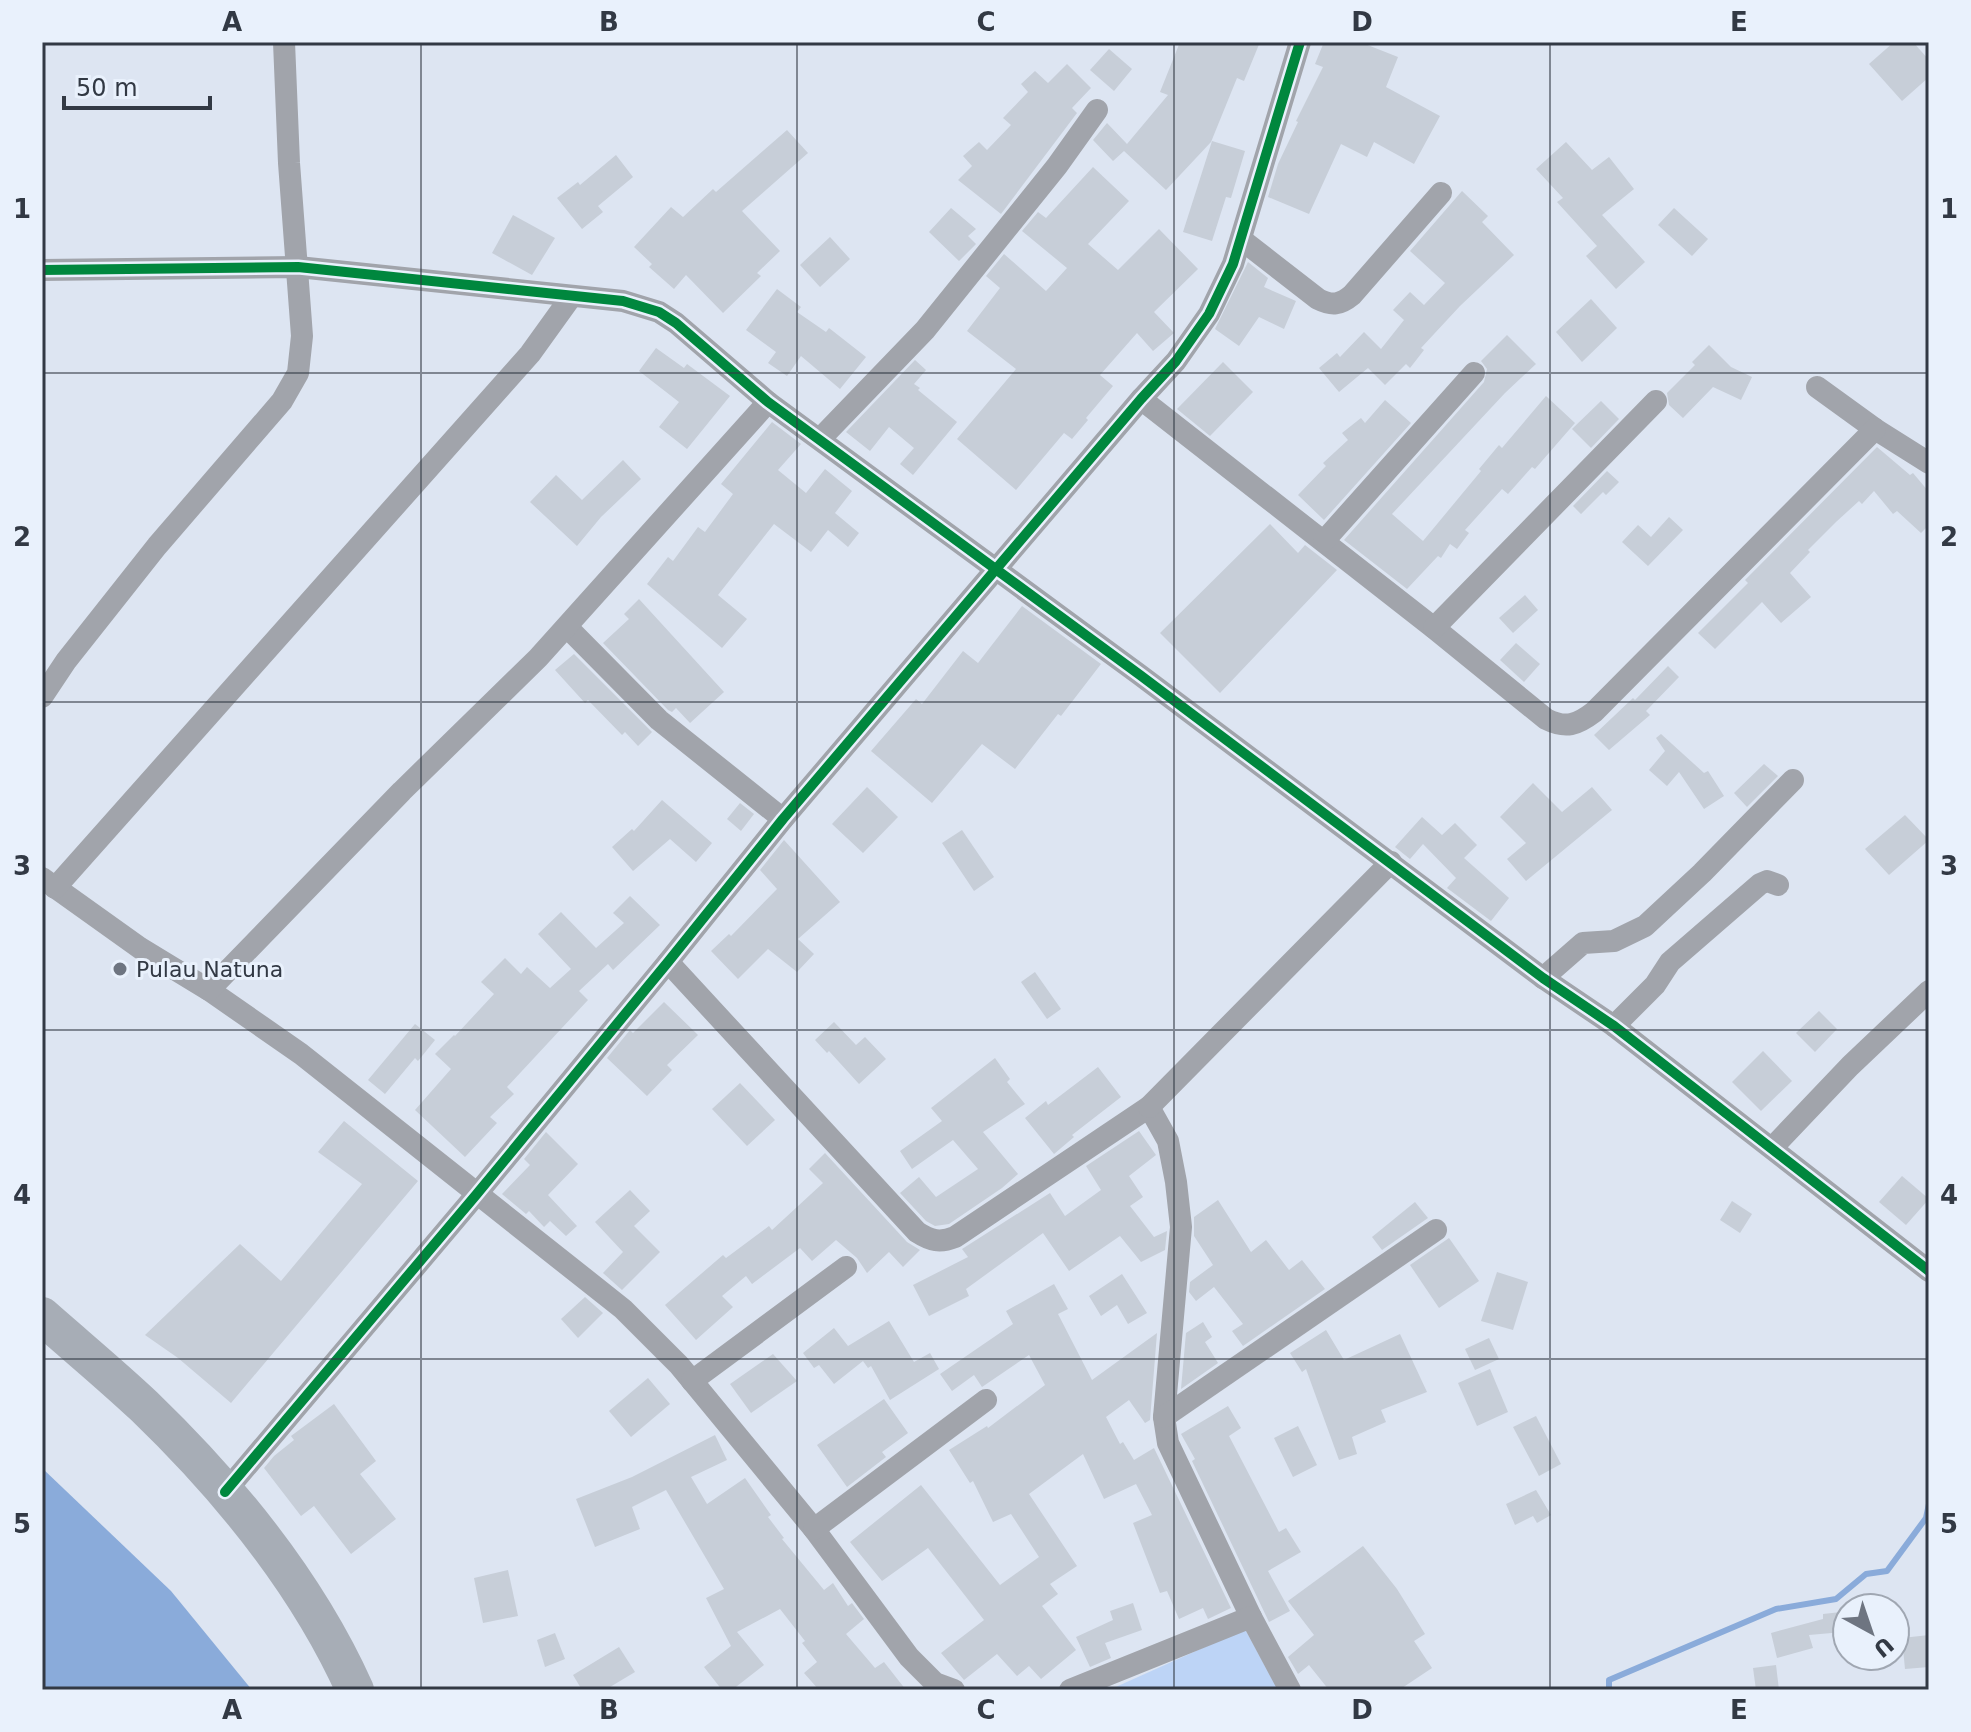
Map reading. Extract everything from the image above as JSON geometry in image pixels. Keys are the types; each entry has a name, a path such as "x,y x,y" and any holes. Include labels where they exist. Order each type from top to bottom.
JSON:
{"highway":[{"path":"42,1316 144,1406 225,1492 309,1602 355,1690"}],"street":[{"path":"42,697 66,661 148,558 293,385 301,360 284,42"},
{"path":"225,1492 476,1195 783,819 1176,361 1209,314 1242,240 1300,42"},
{"path":"820,439 925,330 1057,166 1097,110"},
{"path":"1242,240 1318,299 1336,304 1352,295 1441,193"},
{"path":"42,270 298,267 623,301 659,312 768,402 1391,862 1543,978 1614,1026 1929,1271"},
{"path":"571,297 530,354 49,883 140,948 209,990 301,1054 623,1309 692,1381 814,1529 909,1657 938,1688"},
{"path":"1324,541 1474,373"},
{"path":"1817,387 1929,463"},
{"path":"1141,399 1546,719 1557,725 1570,726 1594,712 1875,429"},
{"path":"1434,628 1656,401"},
{"path":"209,990 567,627 768,402"},
{"path":"567,627 659,720 783,819"},
{"path":"1543,978 1583,943 1614,941 1645,926 1793,780"},
{"path":"668,962 917,1232 928,1240 943,1242 1149,1107 1391,862"},
{"path":"1614,1026 1655,985 1670,962 1685,948 1760,884 1767,881 1778,885"},
{"path":"1773,1147 1850,1066 1929,991"},
{"path":"1149,1107 1168,1141 1181,1227 1164,1417 1168,1443 1251,1617 1290,1690"},
{"path":"1164,1417 1436,1230"},
{"path":"692,1381 846,1267"},
{"path":"814,1529 986,1400"},
{"path":"1070,1690 1251,1617"}],"shaded area":[{"path":"42,1468 171,1591 252,1690 42,1690"},
{"path":"1245,1629 1278,1690 1109,1690"}],"building":[{"path":"1180,42 1260,42 1244,81 1237,78 1211,142 1166,190 1124,151 1113,161 1093,140 1107,123 1127,144 1168,95 1160,92"},
{"path":"1324,42 1360,42 1398,57 1386,87 1440,116 1414,164 1374,142 1367,157 1341,144 1309,214 1268,197 1296,121 1323,67 1315,64"},
{"path":"1894,42 1913,42 1929,60 1929,77 1902,101 1869,64"},
{"path":"1109,49 1132,69 1114,91 1090,70"},
{"path":"1067,64 1091,88 1072,108 1077,113 1001,214 958,180 972,166 963,156 979,142 987,150 1011,125 1003,118 1028,92 1021,84 1035,71 1048,83"},
{"path":"787,130 808,153 742,211 780,251 757,273 761,276 723,313 686,275 674,289 649,267 652,264 634,247 671,207 683,217"},
{"path":"1212,141 1245,151 1231,198 1226,197 1212,241 1183,232"},
{"path":"1566,142 1592,170 1609,157 1634,189 1602,215 1645,262 1616,289 1586,256 1597,246 1557,202 1563,198 1536,169"},
{"path":"616,155 633,177 598,206 603,212 582,229 557,198 578,182 580,185"},
{"path":"1093,167 1129,201 1088,244 1118,270 1159,229 1198,269 1154,312 1174,333 1153,351 1137,333 1100,375 1113,386 1086,418 1088,420 1072,439 1064,433 1016,490 957,439 1016,369 967,331 1000,288 986,276 1004,254 1046,291 1067,268 1022,231 1038,212 1046,218"},
{"path":"1462,191 1488,216 1482,222 1514,255 1421,348 1424,350 1410,368 1406,364 1385,385 1368,368 1339,392 1319,368 1337,353 1340,357 1364,332 1381,349 1404,320 1393,310 1410,292 1424,305 1445,283 1410,251"},
{"path":"951,208 976,229 968,236 976,244 959,261 929,232"},
{"path":"1674,208 1708,239 1692,256 1658,225"},
{"path":"513,215 555,238 532,275 492,253"},
{"path":"830,237 850,259 820,287 800,265"},
{"path":"1248,262 1268,278 1264,287 1296,301 1284,329 1259,317 1239,346 1215,329"},
{"path":"777,289 801,307 797,312 826,332 829,328 866,357 840,389 801,356 787,376 768,363 776,352 746,330"},
{"path":"1591,299 1617,328 1582,362 1556,332"},
{"path":"1507,335 1536,364 1392,514 1423,541 1499,445 1502,448 1546,396 1575,423 1535,469 1532,467 1508,494 1502,489 1465,530 1469,533 1457,549 1450,544 1441,558 1438,556 1407,589 1344,540 1484,382 1487,369 1481,361"},
{"path":"1709,345 1731,367 1752,377 1741,400 1713,387 1683,418 1669,405 1667,393 1695,365 1692,362"},
{"path":"656,348 684,368 687,364 730,396 687,449 659,427 679,402 639,371"},
{"path":"915,360 926,370 914,384 920,388 918,390 957,422 913,475 900,464 914,448 889,427 870,451 846,432"},
{"path":"1223,362 1253,392 1210,436 1177,409"},
{"path":"1385,400 1411,423 1324,520 1298,495 1326,466 1323,463 1348,440 1342,433 1361,418 1365,423"},
{"path":"1601,401 1619,419 1591,448 1572,429"},
{"path":"772,422 801,444 778,470 806,493 825,469 852,491 835,513 859,533 848,547 828,530 811,552 774,524 718,595 747,619 722,648 647,584 668,557 673,561 698,527 705,532 733,494 721,484"},
{"path":"1877,447 1910,475 1913,473 1929,492 1929,525 1921,533 1897,511 1893,514 1874,491 1862,504 1859,501 1836,522 1790,573 1811,597 1781,623 1762,602 1715,649 1698,633 1748,583 1745,580"},
{"path":"623,460 641,479 601,517 577,546 530,502 556,475 582,500"},
{"path":"1607,471 1619,482 1606,495 1603,492 1581,514 1573,506"},
{"path":"1669,517 1683,530 1648,566 1622,542 1638,525 1651,537"},
{"path":"1270,524 1298,553 1305,545 1337,570 1220,693 1160,633"},
{"path":"1525,595 1538,610 1513,633 1499,618"},
{"path":"639,599 724,692 690,723 676,708 672,712 668,710 603,643 629,619 624,614"},
{"path":"1022,606 1101,664 1015,769 982,744 932,803 871,751 916,699 922,704 963,651 978,663"},
{"path":"1516,643 1540,664 1524,682 1500,660"},
{"path":"574,654 652,732 638,746 625,732 622,735 588,700 585,703 555,670"},
{"path":"1668,666 1679,677 1646,711 1650,715 1609,750 1594,735"},
{"path":"1661,734 1704,773 1708,771 1724,796 1704,809 1679,772 1667,786 1649,770 1665,751 1656,738"},
{"path":"1764,764 1778,776 1747,807 1734,793"},
{"path":"1533,783 1562,812 1592,787 1612,810 1526,881 1507,859 1526,843 1500,817"},
{"path":"867,787 898,817 863,853 832,824"},
{"path":"662,800 712,843 696,862 670,839 633,871 612,847 632,829 634,831"},
{"path":"740,803 754,814 741,831 727,819"},
{"path":"1905,815 1929,840 1889,875 1865,849"},
{"path":"1422,817 1442,835 1455,823 1477,845 1464,858 1509,898 1491,921 1447,888 1456,878 1423,844 1410,859 1395,847"},
{"path":"962,830 994,877 974,891 942,843"},
{"path":"784,840 840,902 798,939 814,954 797,972 768,949 738,979 711,951 729,934 731,936 777,889 760,870"},
{"path":"630,896 660,925 613,970 608,964 579,991 588,1000 507,1087 514,1094 490,1117 497,1123 465,1157 415,1110 451,1069 435,1054 494,994 481,982 505,958 521,974 527,967 550,988 571,969 538,934 561,912 596,948 624,923 613,913"},
{"path":"1035,972 1061,1009 1047,1019 1021,982"},
{"path":"664,1002 698,1035 667,1065 672,1070 647,1096 607,1058 630,1030 633,1033"},
{"path":"1819,1011 1837,1029 1815,1052 1796,1033"},
{"path":"834,1022 856,1045 865,1037 886,1059 859,1084 815,1040"},
{"path":"415,1024 435,1040 418,1061 415,1058 385,1094 368,1080"},
{"path":"1763,1051 1792,1081 1761,1111 1732,1082"},
{"path":"995,1058 1010,1079 1007,1082 1025,1104 983,1132 1018,1174 949,1224 935,1226 926,1221 900,1193 919,1177 936,1197 978,1169 953,1140 912,1169 900,1151 942,1121 931,1108"},
{"path":"1098,1067 1121,1097 1072,1135 1074,1137 1054,1154 1025,1118 1046,1101 1048,1105"},
{"path":"740,1083 775,1120 747,1146 712,1109"},
{"path":"344,1121 418,1181 231,1403 178,1358 145,1335 240,1244 281,1281 362,1184 318,1152"},
{"path":"1139,1131 1156,1155 1129,1176 1143,1197 1130,1206 1154,1237 1167,1231 1165,1250 1141,1262 1120,1236 1069,1271 1043,1233 966,1289 969,1296 929,1316 913,1285 968,1257 962,1249 1050,1193 1065,1216 1101,1190 1086,1166"},
{"path":"546,1132 578,1164 548,1195 577,1226 566,1236 550,1221 544,1227 529,1211 526,1214 502,1194 530,1165 524,1159"},
{"path":"825,1153 907,1242 920,1250 903,1267 889,1252 867,1273 857,1258 836,1240 812,1261 800,1248 752,1284 746,1276 722,1296 733,1307 696,1340 665,1305 723,1255 726,1258 769,1226 772,1230 823,1183 809,1169"},
{"path":"1902,1176 1929,1199 1906,1225 1879,1202"},
{"path":"630,1190 650,1211 634,1226 660,1252 622,1290 603,1273 623,1252 595,1222"},
{"path":"1218,1200 1251,1252 1266,1240 1289,1270 1302,1260 1325,1289 1243,1346 1232,1331 1243,1324 1214,1287 1196,1301 1189,1292 1190,1282 1213,1265 1194,1236 1194,1217"},
{"path":"1732,1201 1752,1214 1740,1233 1720,1220"},
{"path":"1415,1202 1428,1218 1382,1250 1372,1237"},
{"path":"1449,1238 1479,1281 1439,1308 1410,1265"},
{"path":"1497,1272 1528,1282 1513,1330 1481,1321"},
{"path":"1122,1274 1147,1313 1128,1324 1117,1305 1101,1316 1089,1296"},
{"path":"1054,1284 1068,1309 1058,1314 1092,1380 1157,1333 1150,1420 1145,1423 1129,1400 1106,1417 1120,1444 1123,1442 1134,1460 1154,1448 1231,1608 1208,1619 1203,1608 1179,1619 1167,1591 1160,1593 1133,1523 1152,1515 1136,1484 1104,1499 1083,1454 1029,1494 1077,1566 1050,1584 1058,1594 1042,1606 1076,1650 1041,1679 1029,1666 1017,1676 997,1654 964,1680 941,1653 984,1620 928,1548 882,1581 850,1542 921,1485 1000,1585 1039,1557 1011,1514 993,1522 973,1481 970,1483 949,1450 988,1428 1045,1385 1029,1355 982,1387 974,1375 952,1391 940,1374 1013,1324 1006,1311"},
{"path":"585,1297 603,1313 578,1338 561,1319"},
{"path":"889,1321 914,1362 930,1353 939,1369 890,1400 871,1366 868,1368 863,1361 834,1384 819,1365 814,1368 803,1353 834,1328 848,1346"},
{"path":"1203,1322 1212,1337 1205,1342 1218,1363 1181,1389 1186,1333"},
{"path":"1326,1330 1344,1360 1400,1334 1427,1392 1381,1410 1386,1422 1352,1437 1357,1454 1339,1460 1306,1369 1302,1372 1290,1353"},
{"path":"1489,1338 1499,1359 1475,1370 1465,1349"},
{"path":"773,1354 797,1381 751,1413 730,1384"},
{"path":"1490,1369 1508,1412 1477,1426 1458,1383"},
{"path":"648,1378 670,1404 631,1437 609,1411"},
{"path":"884,1399 908,1433 882,1452 886,1457 847,1487 817,1445"},
{"path":"334,1404 376,1461 360,1474 396,1519 351,1554 314,1506 301,1516 264,1468 294,1440 291,1436"},
{"path":"1228,1406 1241,1428 1229,1436 1279,1532 1286,1528 1301,1552 1268,1571 1290,1611 1269,1622 1181,1434"},
{"path":"1536,1416 1561,1464 1539,1476 1513,1427"},
{"path":"1298,1426 1317,1465 1293,1477 1274,1438"},
{"path":"715,1435 727,1460 691,1477 707,1504 745,1478 771,1515 768,1517 782,1539 824,1590 833,1583 848,1606 852,1603 864,1619 846,1634 875,1668 884,1662 906,1690 819,1690 804,1673 817,1662 780,1609 737,1632 764,1665 732,1690 722,1690 704,1667 731,1646 706,1598 724,1589 666,1490 632,1507 640,1529 595,1547 576,1499 632,1477"},
{"path":"1536,1490 1551,1515 1537,1523 1533,1516 1515,1525 1506,1504"},
{"path":"1363,1546 1397,1589 1425,1634 1414,1641 1432,1668 1399,1690 1329,1690 1309,1665 1298,1674 1288,1657 1314,1635 1288,1601"},
{"path":"508,1570 518,1616 483,1623 474,1578"},
{"path":"1133,1603 1142,1630 1105,1643 1111,1658 1090,1667 1076,1637 1113,1620 1110,1611"},
{"path":"1831,1613 1831,1633 1809,1635 1813,1648 1777,1658 1771,1633 1823,1619 1823,1614"},
{"path":"555,1633 565,1659 545,1667 537,1640"},
{"path":"1929,1635 1929,1667 1911,1668 1911,1637"},
{"path":"619,1647 635,1672 605,1690 582,1690 573,1675"},
{"path":"1776,1665 1779,1690 1756,1690 1753,1668"}],"waterway":[{"path":"1609,1690 1609,1680 1776,1609 1836,1599 1866,1574 1887,1571 1926,1518 1929,1504"}],"cycle path":[{"path":"225,1492 476,1195 783,819 1176,361 1209,314 1233,264 1300,42"},
{"path":"42,270 298,267 623,301 659,312 768,402 1140,675 1543,978 1614,1026 1929,1271"}],"place":[{"name":"Pulau Natuna","path":"120,969"}]}
